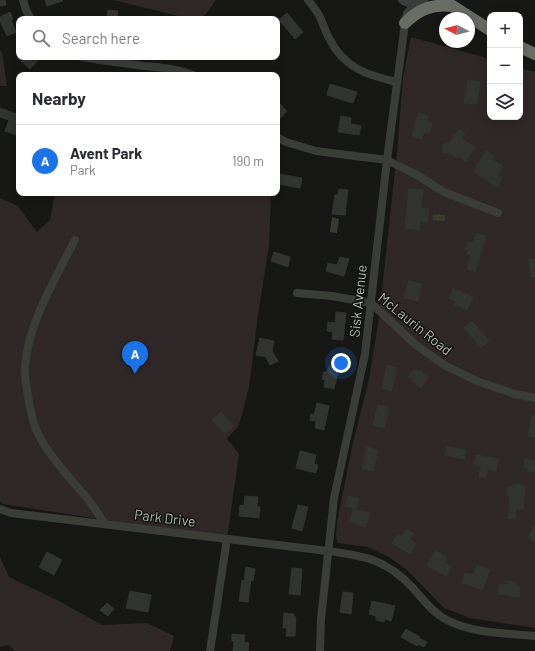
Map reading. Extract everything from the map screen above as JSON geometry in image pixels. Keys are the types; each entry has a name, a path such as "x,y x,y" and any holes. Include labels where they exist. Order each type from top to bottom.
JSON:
{"highway":[{"path":"405,23 414,14 423,9 445,5 448,3 487,28"},
{"path":"522,48 535,54"}],"street":[{"path":"23,0 29,16"},
{"path":"308,0 318,14 329,39 339,55 354,67 371,76 397,82"},
{"name":"Sisk Avenue","path":"401,0 405,23"},
{"name":"Sisk Avenue","path":"401,0 411,4 425,1"},
{"name":"Sisk Avenue","path":"320,651 321,619 334,498 365,354 387,160 405,23 407,13 425,1"},
{"path":"95,60 163,67 185,72"},
{"path":"280,139 286,142 316,151 387,160 417,175 444,192 498,212"},
{"path":"76,240 51,287 35,325 28,347 25,367 27,391 38,433 49,451 87,498 105,524"},
{"name":"McLaurin Road","path":"297,293 332,296 371,303 416,345 446,366 476,381 515,394 535,398"},
{"name":"Park Drive","path":"0,509 12,513 328,551 366,557 383,563 395,571 429,606 446,620 473,629 535,636"},
{"path":"210,651 227,539"}],"shaded area":[{"path":"113,0 216,0 204,16 179,16"},
{"path":"411,37 439,45 439,48 450,48 487,58 487,120 523,120 523,69 535,72 535,628 470,618 444,608 408,571 389,557 367,547 338,543 336,537 337,522 352,447 369,379 379,318 397,152 403,77"},
{"path":"0,51 2,52 7,86 0,86"},
{"path":"54,196 271,196 269,247 258,314 249,387 239,425 227,439 239,454 227,539 3,504 0,501 0,198 18,206 37,232 50,220"},
{"path":"433,214 445,215 445,221 433,220"},
{"path":"332,217 339,219 337,233 330,232"},
{"path":"0,557 9,577 59,601 102,625 147,623 174,636 170,651 15,651 8,645 0,647"}],"building":[{"path":"0,0 5,0 6,5 0,6"},
{"path":"45,0 62,0 63,1 47,6"},
{"path":"108,10 118,11 117,16 107,16"},
{"path":"10,12 13,19 11,20 16,32 7,36 0,21 0,17"},
{"path":"287,13 303,32 295,39 280,21 280,19"},
{"path":"20,60 38,60 30,69"},
{"path":"468,80 480,82 477,104 464,103"},
{"path":"330,84 357,92 353,103 327,95"},
{"path":"280,104 287,111 280,118"},
{"path":"0,108 16,114 16,135 5,131 9,120 0,117"},
{"path":"418,113 428,116 426,122 432,123 429,134 424,132 422,139 412,136"},
{"path":"341,116 351,118 350,124 361,126 359,135 338,132"},
{"path":"459,129 465,133 462,139 475,147 466,161 459,156 457,158 448,152 443,153 442,145 449,143"},
{"path":"486,151 495,157 493,160 503,166 498,175 502,178 497,187 473,171"},
{"path":"280,174 302,178 300,188 280,185"},
{"path":"339,189 348,190 345,215 332,214 335,195 338,195"},
{"path":"409,189 423,190 421,208 429,209 427,222 420,221 419,230 405,228"},
{"path":"476,233 486,236 475,272 467,269 471,255 467,254 468,250 465,249 468,242 473,243"},
{"path":"274,252 290,257 288,267 271,261"},
{"path":"340,257 349,259 344,276 326,271 328,263 337,265"},
{"path":"529,259 535,259 535,277 531,277"},
{"path":"409,281 422,284 418,301 404,298"},
{"path":"453,288 473,297 467,310 454,304 456,301 449,298"},
{"path":"336,312 346,313 343,340 332,339 333,332 327,331 328,322 335,323"},
{"path":"472,321 489,341 481,348 464,328"},
{"path":"260,338 274,341 272,351 278,361 270,365 266,357 256,355"},
{"path":"387,365 397,368 391,391 382,388"},
{"path":"329,366 339,368 334,389 324,387 325,380 322,379 324,372 327,372"},
{"path":"414,369 419,372 420,370 428,377 421,388 408,377"},
{"path":"317,403 329,406 324,430 315,428 316,421 310,420 311,414 314,415"},
{"path":"378,405 389,407 384,428 373,425"},
{"path":"221,412 234,426 225,434 212,420"},
{"path":"532,416 535,416 535,438 528,436"},
{"path":"447,446 466,450 464,459 445,455"},
{"path":"367,447 378,450 373,471 362,469"},
{"path":"300,451 316,455 314,464 318,465 316,473 296,468"},
{"path":"476,455 498,459 496,471 488,469 486,478 479,477 481,466 474,465"},
{"path":"525,459 535,461 535,472 528,471 528,468 524,467"},
{"path":"514,484 525,485 523,509 516,508 515,519 508,519 510,496 508,495 508,486 513,487"},
{"path":"245,496 258,497 257,507 260,507 259,518 239,516 240,505 244,506"},
{"path":"348,496 359,499 356,509 346,506"},
{"path":"298,505 308,507 302,531 292,528"},
{"path":"353,509 370,513 366,527 350,522"},
{"path":"535,527 535,543 528,537"},
{"path":"407,529 414,534 410,540 416,544 410,554 392,543 398,534 402,537"},
{"path":"435,550 447,557 444,562 451,567 446,576 427,566"},
{"path":"47,552 62,560 54,575 39,567"},
{"path":"477,565 490,570 482,590 462,583 465,573 473,575"},
{"path":"246,567 255,569 253,581 251,580 248,602 239,601 242,580 244,581"},
{"path":"292,568 302,569 300,595 289,594"},
{"path":"507,581 516,582 516,586 520,587 519,597 498,594 499,584 507,585"},
{"path":"130,591 151,595 148,612 126,608"},
{"path":"343,592 353,593 351,614 340,612"},
{"path":"372,601 395,606 391,621 385,619 384,622 376,620 376,616 369,614"},
{"path":"107,603 114,609 108,616 100,610"},
{"path":"284,613 294,614 294,617 296,617 295,636 286,636 287,628 283,628"},
{"path":"406,629 427,642 424,647 418,644 417,646 401,637"},
{"path":"232,634 245,635 244,642 249,643 248,651 233,651 234,641 232,641"}],"place":[{"name":"Avent Park","path":"135,374"}]}
